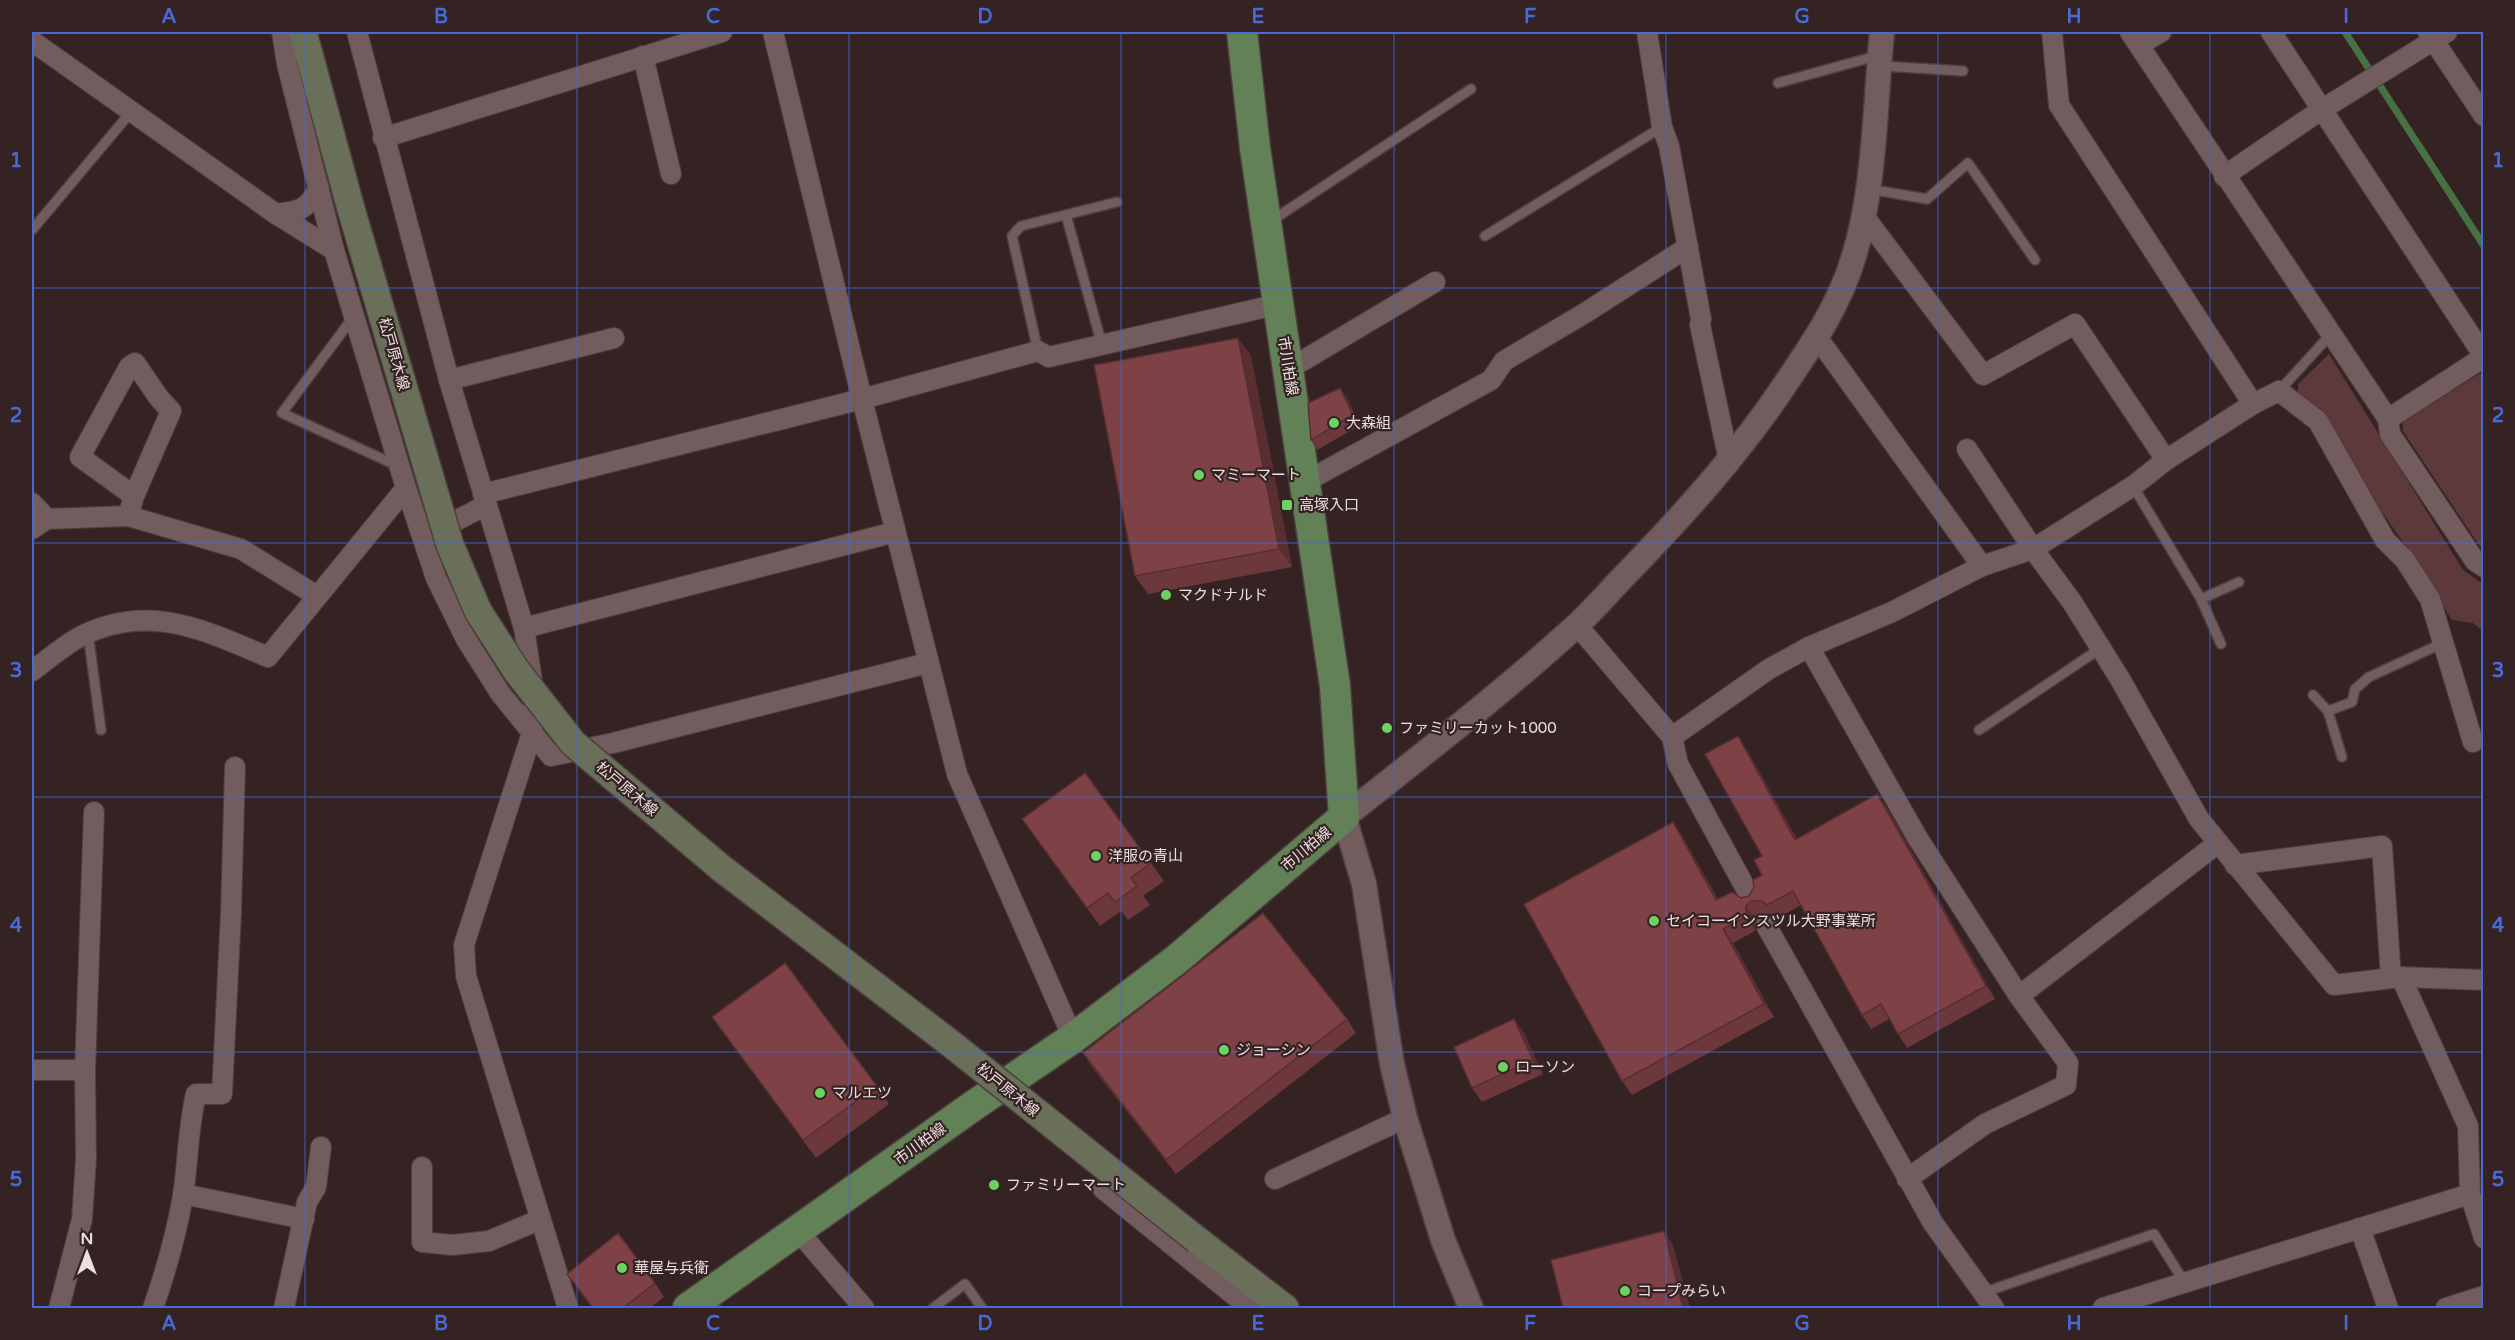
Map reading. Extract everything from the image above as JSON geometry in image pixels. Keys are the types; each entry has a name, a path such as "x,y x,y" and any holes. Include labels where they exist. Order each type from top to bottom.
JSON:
{"main road":[{"name":"松戸原木線","path":"303,32 351,209 454,556 484,621 516,670 573,743 720,868 950,1043 1285,1308"},
{"name":"市川柏線","path":"699,1305 973,1106 1073,1038 1176,960 1344,817 1335,686 1255,148 1242,32"}],"street":[{"path":"282,32 287,64 334,250 406,488 436,578 465,639 514,714 551,756 613,744 928,663"},
{"path":"357,32 383,138 449,380 524,628 534,694 532,733 464,945 466,976 567,1308"},
{"path":"383,138 722,32"},
{"path":"773,32 862,399 957,774 1073,1038"},
{"path":"1647,32 1662,126 1669,146 1688,247 1701,319 1700,325 1729,461"},
{"path":"1471,1308 1443,1240 1405,1118 1392,1064 1364,884 1344,817 1499,692 1577,625 1668,531 1729,461 1772,405 1817,337 1846,277 1864,216 1882,32"},
{"path":"2052,32 2059,105 2253,404"},
{"path":"2161,32 2135,38 2224,176 2388,419 2390,434 2475,561 2484,567"},
{"path":"2271,32 2484,356 2388,419"},
{"path":"2224,176 2436,34 2484,116"},
{"path":"32,41 276,214 334,250"},
{"path":"643,56 671,174"},
{"path":"276,214 299,210 309,204 319,188"},
{"path":"1864,216 1983,375 2075,324 2166,460"},
{"path":"1305,482 1491,380 1504,361 1585,314 1688,247"},
{"path":"1288,369 1435,282"},
{"path":"422,539 485,500 1038,351 1049,357 1279,304"},
{"path":"1817,337 1982,566"},
{"path":"449,380 614,338"},
{"path":"128,516 134,496 171,411 135,363 129,367 80,457 134,496"},
{"path":"1672,738 1769,669 1809,647 1892,612 1982,566 2033,549 2133,486 2166,460 2253,404 2279,391 2318,421 2385,540 2405,560 2430,598 2473,742"},
{"path":"1967,449 2033,549 2072,602 2120,679 2177,783 2218,843 2334,985 2396,977 2484,980"},
{"path":"32,671 75,640 125,620 164,621 204,632 268,657 406,488"},
{"path":"32,502 39,524 128,516 241,549 317,596"},
{"path":"524,628 895,532"},
{"path":"1577,625 1672,738 1678,764 1752,900"},
{"path":"1809,647 1917,837 2019,996 2068,1063 2066,1086 1985,1124 1907,1179"},
{"path":"153,1308 170,1261 183,1194 185,1162 196,1094 222,1094 231,913 235,767"},
{"path":"59,1308 82,1219 86,1159 85,1070 94,812"},
{"path":"2019,996 2218,843"},
{"path":"2235,865 2382,846 2396,977 2468,1126 2474,1183 2484,1238"},
{"path":"1766,925 1907,1179 1933,1223 1988,1301"},
{"path":"32,1070 85,1070"},
{"path":"1275,1179 1405,1118"},
{"path":"284,1308 307,1202 316,1187 321,1147"},
{"path":"422,1167 422,1242 453,1245 489,1241 539,1220"},
{"path":"2103,1308 2360,1228 2474,1183"},
{"path":"1103,1189 1250,1308"},
{"path":"183,1194 304,1219"},
{"path":"2360,1228 2388,1308"},
{"path":"798,1231 864,1308"},
{"path":"2446,1308 2484,1296"}],"lane":[{"path":"1778,83 1880,61 1963,71"},
{"path":"1267,224 1471,89"},
{"path":"32,230 131,112"},
{"path":"1485,236 1662,126"},
{"path":"1867,188 1927,199 1968,163 2035,260"},
{"path":"1038,351 1012,236 1021,226 1117,202"},
{"path":"1066,214 1102,345"},
{"path":"354,316 282,413 400,467"},
{"path":"2279,391 2331,334"},
{"path":"2133,486 2201,599 2221,644"},
{"path":"2201,599 2239,582"},
{"path":"88,633 101,730"},
{"path":"2328,711 2352,702 2355,689 2369,677 2443,643"},
{"path":"1979,730 2101,648"},
{"path":"2313,695 2328,711 2342,757"},
{"path":"1988,1301 2154,1234 2185,1283"},
{"path":"933,1308 965,1284 982,1308"}],"shaded area":[{"path":"2329,354 2463,570 2483,584 2483,631 2473,623 2452,620 2401,539 2298,393 2298,384"},
{"path":"2479,374 2484,374 2483,551 2403,431 2403,422"}],"building":[{"name":"マミーマート","path":"1238,338 1279,549 1135,576 1094,365"},
{"path":"1340,388 1353,415 1311,440 1308,403"},
{"name":"セイコーインスツル大野事業所","path":"1738,736 1795,840 1877,794 1986,986 1898,1034 1881,1004 1862,1015 1793,891 1767,905 1762,901 1751,901 1746,906 1746,917 1723,929 1764,1004 1622,1081 1524,904 1673,822 1716,900 1732,892 1741,898 1749,896 1754,887 1753,880 1762,875 1754,860 1762,856 1705,754"},
{"path":"1085,773 1151,863 1131,878 1137,886 1115,902 1108,893 1087,908 1022,819"},
{"name":"ジョーシン","path":"1263,913 1347,1019 1166,1160 1083,1053"},
{"path":"785,963 877,1086 803,1140 712,1017"},
{"path":"1514,1019 1533,1060 1472,1088 1454,1047"},
{"name":"コープみらい","path":"1664,1231 1683,1308 1563,1308 1551,1260"},
{"name":"華屋与兵衛","path":"618,1233 655,1283 623,1308 593,1308 567,1274"}],"waterway":[{"path":"2345,32 2484,246"}],"place":[{"name":"大森組","path":"1334,423"},
{"name":"マミーマート","path":"1199,475"},
{"name":"高塚入口","path":"1287,505"},
{"name":"マクドナルド","path":"1166,595"},
{"name":"ファミリーカット1000","path":"1387,728"},
{"name":"洋服の青山","path":"1096,856"},
{"name":"セイコーインスツル大野事業所","path":"1654,921"},
{"name":"ジョーシン","path":"1224,1050"},
{"name":"ローソン","path":"1503,1067"},
{"name":"マルエツ","path":"820,1093"},
{"name":"ファミリーマート","path":"994,1185"},
{"name":"華屋与兵衛","path":"622,1268"},
{"name":"コープみらい","path":"1625,1291"}]}
